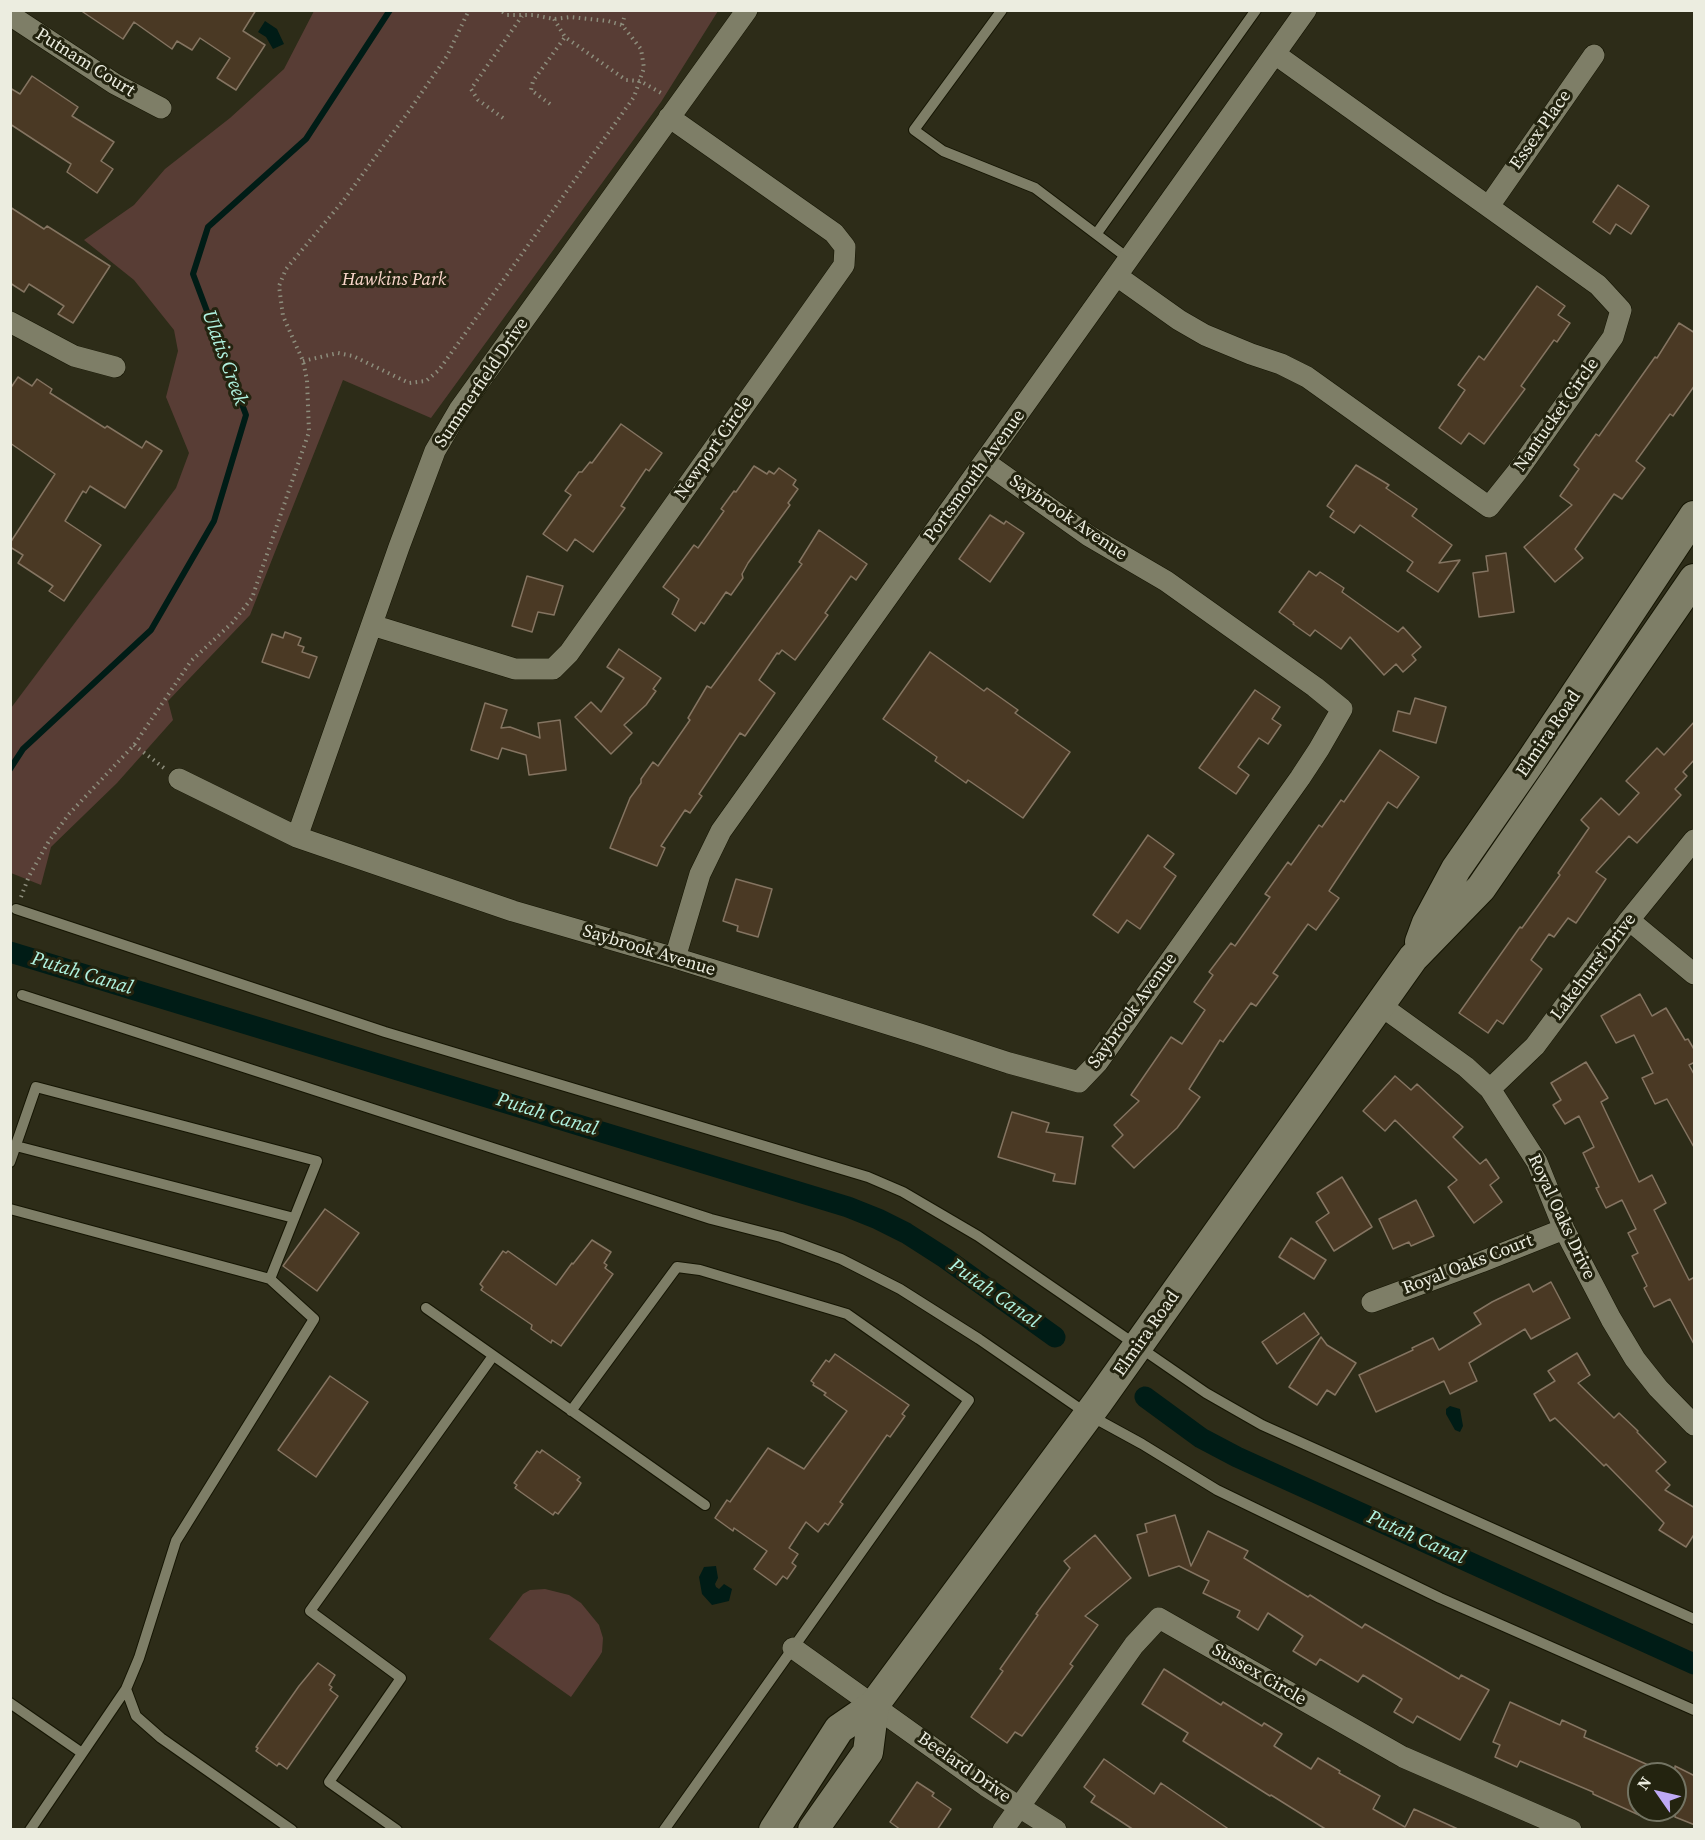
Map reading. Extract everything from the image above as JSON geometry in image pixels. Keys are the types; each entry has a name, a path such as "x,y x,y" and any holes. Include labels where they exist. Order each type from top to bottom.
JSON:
{"main road":[{"name":"Elmira Road","path":"1413,958 1427,923 1456,869 1695,516"},
{"name":"Elmira Road","path":"774,1830 839,1728 874,1705 1089,1415 1413,958 1481,888 1695,579"},
{"name":"Elmira Road","path":"813,1830 868,1752 874,1705"}],"street":[{"name":"Summerfield Drive","path":"297,837 435,451 459,410 666,107 747,10"},
{"name":"Portsmouth Avenue","path":"675,958 700,874 721,831 1306,10"},
{"name":"Putnam Court","path":"10,15 116,84 160,108"},
{"name":"Nantucket Circle","path":"1123,267 1179,320 1205,335 1281,364 1307,377 1489,507 1517,472 1613,337 1621,310 1598,285 1275,54"},
{"name":"Essex Place","path":"1489,206 1594,55"},
{"name":"Newport Circle","path":"372,625 515,669 553,669 568,653 844,265 845,247 834,233 666,107"},
{"path":"10,322 74,356 114,367"},
{"name":"Saybrook Avenue","path":"179,779 297,837 513,911 675,958 1009,1063 1079,1082 1098,1062 1319,749 1342,709 1166,581 1089,536 985,462"},
{"name":"Lakehurst Drive","path":"1490,1089 1535,1046 1629,920 1695,840"},
{"path":"1629,920 1695,974"},
{"name":"Royal Oaks Drive","path":"1380,1005 1466,1067 1490,1089 1537,1162 1564,1228 1611,1319 1635,1359 1658,1388 1695,1425"},
{"name":"Royal Oaks Court","path":"1372,1302 1415,1284 1481,1262 1564,1228"},
{"name":"Sussex Circle","path":"1020,1806 1134,1645 1159,1618 1403,1757 1571,1830"},
{"name":"Beelard Drive","path":"793,1648 986,1786 1056,1830"},
{"path":"1003,1830 1020,1806"}],"lane":[{"path":"1002,10 914,130 944,151 1035,188 1096,233 1109,246 1123,267"},
{"path":"1096,233 1256,10"},
{"path":"16,909 385,1032 868,1177 903,1192 978,1236 1206,1393 1262,1425 1695,1619"},
{"path":"22,995 711,1219 781,1237 841,1259 900,1289 979,1339 1089,1415 1217,1490 1440,1598 1695,1710"},
{"path":"10,1162 36,1087 317,1161 270,1280"},
{"path":"16,1146 294,1218"},
{"path":"10,1209 270,1280 314,1319 176,1541 139,1658 126,1689 30,1830"},
{"path":"571,1411 677,1267 700,1270 847,1314 969,1400 664,1830"},
{"path":"426,1308 705,1505"},
{"path":"397,1830 328,1782 401,1678 310,1611 493,1356"},
{"path":"126,1689 136,1716 162,1738 292,1830"},
{"path":"10,1703 82,1753"}],"path":[{"path":"16,909 29,876 49,841 69,814 134,744 191,661 232,623 252,598 309,432 307,380 303,362 283,316 279,286 286,269 343,201 409,111 447,56 470,10"},
{"path":"303,362 338,353 353,356 409,383 426,381 440,370 634,97 644,68 641,49 622,25 608,21 570,17 554,19 533,15 507,15 500,10"},
{"path":"503,118 478,100 471,89 522,16"},
{"path":"622,25 624,18"},
{"path":"554,19 565,37 626,80 640,81 662,93 666,107"},
{"path":"550,104 531,90 533,81 565,37"},
{"path":"134,744 179,779"}],"green space":[{"name":"Hawkins Park","path":"314,11 718,11 661,102 431,418 343,380 250,615 168,701 173,720 117,783 51,847 41,885 11,873 11,708 176,488 189,453 166,397 178,351 174,330 134,280 84,240 134,205 165,169 230,118 284,69"},
{"path":"545,1589 569,1595 581,1603 599,1625 603,1638 602,1652 571,1697 489,1639 523,1594 530,1590"}],"water":[{"path":"265,21 277,29 284,44 273,49 266,37 258,32"},
{"path":"1450,1406 1460,1409 1463,1426 1460,1432 1455,1430 1446,1414 1446,1409"},
{"path":"716,1566 718,1578 716,1587 719,1589 724,1584 732,1589 729,1601 712,1605 702,1594 699,1577 704,1567"}],"building":[{"path":"80,10 256,10 243,31 265,45 236,90 217,78 230,58 200,38 192,50 177,41 172,49 134,22 123,39"},
{"path":"32,76 78,107 72,116 114,142 101,161 113,169 97,193 67,172 71,164 10,124 10,88 20,94"},
{"path":"1618,185 1649,206 1631,234 1616,224 1610,234 1593,222"},
{"path":"10,207 44,229 47,226 110,266 73,323 58,314 64,306 29,284 24,292 10,283"},
{"path":"1537,286 1565,306 1558,315 1570,323 1557,342 1554,340 1521,386 1525,389 1484,444 1469,433 1461,444 1439,428 1465,390 1458,385 1479,356 1484,360"},
{"path":"1679,323 1695,333 1695,385 1673,416 1670,414 1636,461 1645,468 1622,499 1614,494 1575,549 1583,558 1555,582 1524,547 1572,505 1560,496 1579,469 1574,465 1596,434 1599,436 1655,357 1657,358"},
{"path":"18,377 32,386 37,379 52,389 50,393 105,428 107,426 142,448 146,441 162,451 125,508 90,486 86,493 83,491 65,521 101,545 64,601 49,591 53,586 18,563 23,555 10,547 10,543 55,474 10,443 10,389"},
{"path":"621,424 662,453 649,471 646,469 621,506 625,508 593,552 575,539 567,551 543,534 571,495 565,491 579,472 582,472 590,462 592,463"},
{"path":"1356,465 1389,485 1386,488 1417,509 1412,516 1452,545 1439,563 1460,560 1438,592 1407,571 1413,562 1360,525 1354,533 1330,517 1334,511 1327,506"},
{"path":"754,466 767,474 769,471 774,474 779,468 796,480 793,485 798,489 788,503 790,505 748,563 742,574 743,578 731,595 726,592 704,624 701,622 695,631 672,614 679,599 663,587 694,545 698,548 724,511 721,509"},
{"path":"990,515 1004,524 1006,521 1024,533 990,582 959,559"},
{"path":"819,530 867,564 856,580 851,576 825,613 828,615 795,660 782,650 779,654 777,653 759,680 775,693 745,736 740,733 699,794 702,796 690,813 685,810 661,846 665,848 657,866 610,848 630,798 641,783 641,779 653,762 658,766 690,720 688,718 707,686 711,688 802,564 799,562"},
{"path":"1506,553 1514,612 1479,617 1473,573 1488,571 1486,556"},
{"path":"1309,571 1316,576 1320,572 1344,588 1342,592 1398,632 1403,627 1421,647 1412,655 1416,660 1403,672 1396,664 1384,675 1350,637 1341,649 1315,630 1310,636 1293,624 1279,612"},
{"path":"527,576 563,586 554,615 538,612 532,632 512,626"},
{"path":"285,632 301,638 298,645 304,647 302,652 317,657 309,678 262,662 272,634 283,638"},
{"path":"619,649 661,678 653,689 656,691 646,705 624,725 632,733 611,754 575,717 591,702 601,712 624,678 607,667"},
{"path":"930,652 984,691 987,688 1018,710 1015,713 1070,752 1023,818 968,780 966,783 935,761 937,757 883,719"},
{"path":"1255,690 1280,707 1272,719 1281,725 1268,744 1259,738 1238,767 1249,775 1236,794 1199,768"},
{"path":"1415,698 1446,707 1436,743 1393,731 1398,711 1410,714"},
{"path":"485,703 507,710 501,728 510,727 540,738 538,723 560,720 566,770 529,775 526,755 502,748 498,759 471,750"},
{"path":"1695,721 1695,759 1683,772 1687,776 1675,789 1681,795 1637,843 1629,836 1596,872 1606,879 1576,923 1568,918 1554,937 1549,934 1531,960 1542,969 1503,1024 1497,1020 1488,1033 1459,1013 1560,875 1558,873 1589,828 1581,820 1601,798 1619,815 1639,793 1626,781 1657,748 1664,755"},
{"path":"1380,750 1419,777 1397,808 1388,802 1329,891 1339,898 1316,930 1308,924 1273,973 1278,976 1256,1006 1251,1003 1223,1042 1220,1040 1189,1089 1200,1097 1177,1128 1134,1168 1112,1146 1123,1135 1114,1125 1139,1101 1131,1095 1171,1037 1182,1044 1205,1010 1194,1002 1213,975 1209,972 1231,943 1235,946 1270,897 1265,894 1288,862 1291,865 1319,825 1322,827 1341,800 1344,802"},
{"path":"1148,835 1174,854 1164,867 1176,876 1140,929 1127,920 1118,933 1093,915"},
{"path":"736,879 772,889 758,937 737,931 738,926 723,921"},
{"path":"1640,994 1652,1016 1666,1008 1685,1040 1688,1039 1695,1051 1695,1062 1689,1065 1695,1076 1695,1149 1667,1099 1655,1104 1642,1078 1653,1073 1634,1035 1616,1043 1601,1016"},
{"path":"1586,1062 1608,1098 1601,1102 1639,1182 1652,1175 1666,1203 1654,1210 1689,1280 1695,1277 1695,1346 1670,1299 1654,1307 1644,1288 1647,1286 1632,1256 1638,1253 1628,1233 1636,1229 1622,1200 1606,1208 1583,1153 1594,1147 1579,1116 1565,1124 1553,1105 1561,1100 1551,1083"},
{"path":"1395,1076 1411,1090 1417,1084 1463,1127 1453,1137 1480,1164 1486,1159 1499,1178 1490,1185 1502,1202 1474,1223 1448,1187 1457,1180 1395,1120 1385,1131 1363,1111"},
{"path":"1012,1112 1049,1123 1046,1132 1083,1137 1075,1184 1053,1181 1055,1174 998,1157"},
{"path":"1342,1177 1372,1227 1334,1251 1316,1222 1329,1213 1317,1193"},
{"path":"1416,1200 1434,1236 1411,1246 1409,1242 1393,1249 1379,1219"},
{"path":"325,1209 359,1233 317,1291 283,1266"},
{"path":"1291,1238 1326,1260 1314,1279 1279,1257"},
{"path":"592,1240 611,1252 604,1263 607,1265 605,1268 613,1274 561,1346 552,1340 551,1343 531,1329 532,1325 481,1290 483,1287 480,1284 503,1251 506,1253 508,1251 556,1285"},
{"path":"1551,1282 1570,1318 1531,1339 1525,1329 1469,1363 1477,1381 1450,1394 1444,1381 1376,1412 1359,1375 1433,1338 1439,1350 1481,1324 1474,1313 1492,1302 1529,1284 1533,1292"},
{"path":"1304,1313 1319,1334 1277,1364 1262,1342"},
{"path":"1321,1337 1327,1345 1356,1363 1335,1395 1327,1390 1317,1405 1289,1387"},
{"path":"1577,1353 1590,1375 1578,1383 1614,1418 1619,1413 1638,1431 1666,1462 1656,1471 1670,1485 1665,1490 1695,1508 1695,1533 1686,1547 1659,1530 1664,1523 1606,1464 1604,1466 1555,1418 1550,1421 1534,1394 1555,1381 1548,1371"},
{"path":"835,1354 909,1405 902,1414 905,1416 890,1437 887,1435 840,1502 843,1504 828,1525 825,1523 818,1532 806,1522 789,1548 798,1554 792,1563 796,1566 787,1579 783,1576 776,1585 754,1569 767,1551 715,1518 727,1500 730,1502 768,1448 804,1469 847,1411 824,1395 826,1393 813,1385 811,1381 826,1360 829,1362"},
{"path":"330,1376 368,1402 316,1477 278,1450"},
{"path":"542,1450 580,1477 577,1480 581,1483 558,1514 555,1512 553,1515 515,1488 517,1485 514,1483 537,1451 540,1453"},
{"path":"1175,1515 1191,1566 1208,1531 1248,1551 1244,1558 1308,1597 1310,1595 1362,1628 1365,1624 1459,1679 1461,1675 1489,1690 1460,1740 1417,1716 1413,1723 1394,1712 1402,1699 1363,1675 1358,1682 1320,1659 1316,1665 1293,1651 1303,1636 1268,1613 1258,1630 1237,1617 1240,1611 1203,1593 1209,1581 1179,1566 1149,1576 1137,1535 1147,1532 1145,1524"},
{"path":"1095,1535 1131,1578 1085,1616 1098,1625 1070,1664 1073,1666 1022,1736 1015,1732 1007,1743 971,1717 1003,1671 1000,1669 1038,1615 1036,1614 1070,1568 1064,1561"},
{"path":"318,1663 335,1675 329,1685 332,1687 330,1690 338,1696 287,1769 279,1763 277,1766 256,1751 258,1748 256,1747"},
{"path":"1164,1669 1221,1705 1223,1702 1262,1726 1264,1723 1282,1734 1274,1746 1311,1769 1318,1758 1340,1771 1339,1773 1380,1796 1373,1809 1405,1827 1414,1809 1460,1830 1327,1830 1183,1741 1188,1733 1142,1704"},
{"path":"1510,1702 1560,1725 1562,1720 1586,1731 1584,1737 1641,1762 1627,1762 1627,1810 1593,1792 1520,1761 1517,1767 1495,1757 1500,1745 1493,1742"},
{"path":"1104,1759 1154,1794 1161,1783 1230,1830 1134,1830 1091,1802 1095,1796 1084,1787"},
{"path":"1687,1772 1695,1776 1695,1825 1687,1822"},
{"path":"917,1782 934,1793 932,1796 951,1809 937,1830 901,1830 890,1822"}],"waterway":[{"name":"Ulatis Creek","path":"10,769 23,749 151,630 214,521 246,415 193,274 208,227 306,139 390,10"},
{"name":"Putah Canal","path":"10,952 848,1207 906,1233 945,1258 1055,1337"},
{"name":"Putah Canal","path":"1145,1397 1201,1438 1237,1457 1694,1664"}]}
